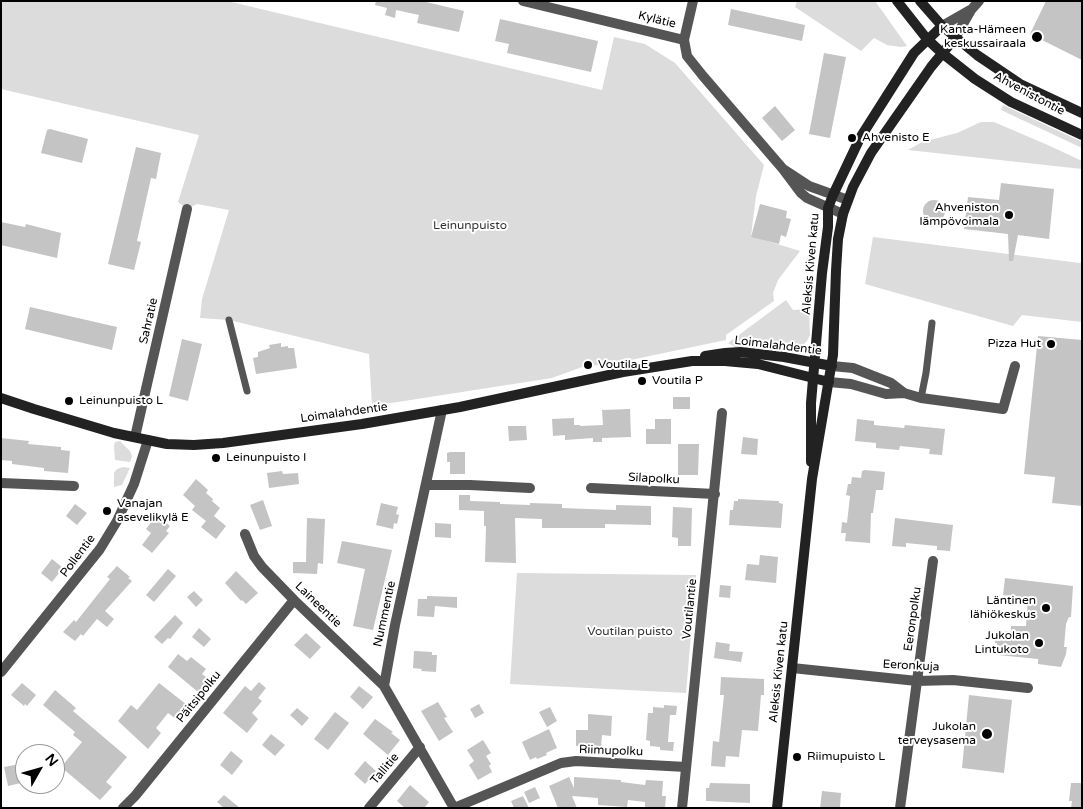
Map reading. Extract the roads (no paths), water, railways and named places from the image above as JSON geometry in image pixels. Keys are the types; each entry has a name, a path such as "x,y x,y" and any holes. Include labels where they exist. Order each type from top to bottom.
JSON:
{"main road":[{"name":"Ahvenistontie","path":"897,1 927,39 975,79 1011,102 1082,135"},
{"name":"Ahvenistontie","path":"920,1 942,26 977,55 1020,84 1082,113"},
{"name":"Aleksis Kiven katu","path":"812,479 810,423 828,208 860,138 914,53 942,26"},
{"name":"Aleksis Kiven katu","path":"777,808 812,479 832,366 838,239 843,214 871,153 898,113 955,38"},
{"name":"Loimalahdentie","path":"1,398 34,410 114,433 167,444 194,445 362,424 442,410 716,354 740,352 832,366"},
{"name":"Loimalahdentie","path":"692,360 750,363 829,382"}],"street":[{"name":"Kylätie","path":"522,1 684,40 688,56 703,76 783,169 801,193 813,202 843,214"},
{"path":"684,40 693,1"},
{"path":"955,38 971,10 979,1"},
{"path":"942,26 971,10"},
{"name":"Kylätie","path":"783,169 809,186 848,200"},
{"name":"Sahratie","path":"135,437 188,209"},
{"path":"832,366 852,368 891,383 904,393"},
{"path":"829,382 851,384 886,394 904,393 921,398 1003,409 1015,366"},
{"name":"Nummentie","path":"384,686 395,625 442,410"},
{"name":"Voutilantie","path":"682,808 722,413"},
{"name":"Pollentie","path":"1,672 100,549 117,521 148,440"},
{"path":"1,483 74,486"},
{"path":"427,485 530,488"},
{"name":"Silapolku","path":"591,488 715,494"},
{"name":"Laineentie","path":"245,534 254,556 262,567 384,686"},
{"name":"Eeronpolku","path":"900,808 933,561"},
{"name":"Päitsipolku","path":"123,808 135,796 294,600"},
{"name":"Eeronkuja","path":"792,668 917,681 953,680 1028,688"},
{"path":"384,686 454,808"},
{"name":"Tallitie","path":"368,808 420,747"},
{"name":"Riimupolku","path":"454,808 561,763 576,761 686,767"}],"lane":[{"path":"229,320 247,392"},
{"path":"921,398 932,323"}],"place":[{"name":"Kanta-Hämeen keskussairaala","path":"1037,37"},
{"name":"Ahvenisto E","path":"852,138"},
{"name":"Ahveniston lämpövoimala","path":"1009,215"},
{"name":"Pizza Hut","path":"1051,344"},
{"name":"Voutila E","path":"588,365"},
{"name":"Voutila P","path":"642,381"},
{"name":"Leinunpuisto L","path":"69,401"},
{"name":"Leinunpuisto I","path":"216,458"},
{"name":"Vanajan asevelikylä E","path":"107,511"},
{"name":"Läntinen lähiökeskus","path":"1046,608"},
{"name":"Jukolan Lintukoto","path":"1039,643"},
{"name":"Jukolan terveysasema","path":"987,734"},
{"name":"Riimupuisto L","path":"797,757"}],"park label":[{"name":"Leinunpuisto","path":"470,226"},
{"name":"Voutilan puisto","path":"630,632"}]}
